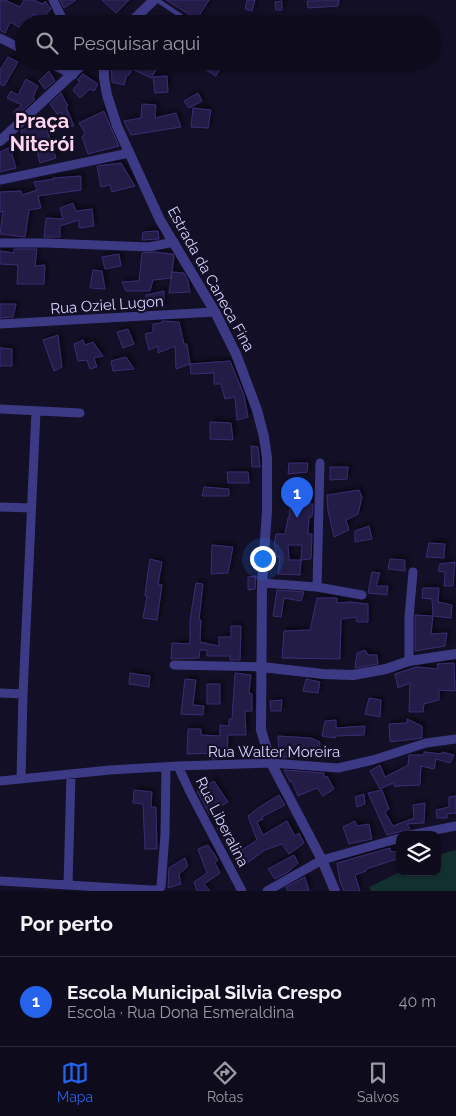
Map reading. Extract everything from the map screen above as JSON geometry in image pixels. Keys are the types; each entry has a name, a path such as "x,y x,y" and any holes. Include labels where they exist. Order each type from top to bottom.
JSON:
{"street":[{"path":"53,0 60,15"},
{"path":"139,15 156,0"},
{"path":"0,38 15,46"},
{"path":"65,70 73,74"},
{"path":"0,141 77,70"},
{"name":"Estrada da Caneca Fina","path":"104,70 110,107 160,220 215,312 244,371 257,410 266,448 267,511 262,583 261,730 271,763 322,860 335,891"},
{"path":"0,180 130,152"},
{"path":"0,243 150,247 174,242"},
{"name":"Rua Oziel Lugon","path":"0,324 215,312"},
{"path":"0,409 80,413"},
{"path":"21,780 22,694 36,411"},
{"path":"317,588 320,463"},
{"path":"0,507 30,508"},
{"path":"409,661 412,572"},
{"path":"262,583 317,588 362,595"},
{"path":"174,665 262,667 323,674 353,675 372,672 409,661 456,654"},
{"path":"0,693 22,694"},
{"name":"Rua Walter Moreira","path":"0,781 178,766 271,763 338,768 373,760 426,743 456,739"},
{"name":"Rua Liberalina","path":"178,766 242,891"},
{"path":"0,881 151,890 161,887 165,834 166,767"},
{"path":"68,885 71,775"},
{"path":"430,831 456,826"},
{"path":"267,891 322,860 396,839"}],"lane":[{"path":"156,0 179,15"}],"green space":[{"path":"456,850 456,891 371,891 369,887 396,874 396,876 441,876 441,854"}],"building":[{"path":"0,0 5,0 20,7 24,0 33,0 43,4 45,1 51,9 46,15 15,15 15,25 10,22 5,33 0,30"},
{"path":"60,0 76,0 64,8"},
{"path":"102,0 129,0 116,13"},
{"path":"166,0 209,0 200,15 190,15"},
{"path":"247,0 255,0 252,11 245,9"},
{"path":"339,0 338,6 308,8 307,1"},
{"path":"282,1 282,10 276,10 275,2"},
{"path":"8,57 15,60 15,67 4,86 0,84 0,70"},
{"path":"111,70 132,70 127,75 124,85 112,82"},
{"path":"134,70 156,70 151,78"},
{"path":"206,70 219,70 216,76"},
{"path":"49,71 55,81 45,89 39,81"},
{"path":"83,74 98,84 94,91 90,89 80,98 73,90 80,81 77,80"},
{"path":"167,76 168,92 155,93 153,77"},
{"path":"26,79 38,86 33,97 35,99 18,115 13,112 22,105 7,98 11,91 18,95"},
{"path":"61,93 68,106 66,107 74,126 67,127 61,112 57,114 50,104"},
{"path":"198,93 202,101 189,108 184,101"},
{"path":"142,104 156,105 155,118 176,113 181,127 131,135 124,121 141,118"},
{"path":"193,108 211,110 208,128 191,127"},
{"path":"104,111 119,146 88,154 82,137 85,133 79,123"},
{"path":"44,120 56,158 40,163 36,148 27,151 21,131"},
{"path":"10,147 16,168 0,172 0,152"},
{"path":"121,163 135,186 112,192 110,185 101,187 97,166"},
{"path":"81,176 81,190 38,196 41,208 29,210 25,237 0,234 3,211 0,212 0,192 21,191 22,195 37,190 34,182 53,178"},
{"path":"73,203 76,211 92,209 94,226 79,228 79,220 60,226 60,237 44,237 46,218 63,219 60,208"},
{"path":"158,231 159,239 142,240 143,232"},
{"path":"14,249 37,249 35,266 45,265 44,284 17,284 18,265 0,264 0,251 14,253"},
{"path":"142,253 173,254 171,278 153,280 150,291 126,291 122,282 139,281"},
{"path":"119,254 121,266 105,269 102,257"},
{"path":"93,270 102,271 105,289 90,288"},
{"path":"172,272 184,273 190,292 169,293"},
{"path":"164,291 164,305 145,304 146,295"},
{"path":"0,304 16,304 13,317 0,318"},
{"path":"162,321 179,322 184,344 187,344 190,364 176,369 175,346 158,353 158,346 149,350 145,334 153,332 153,324 162,323"},
{"path":"128,329 134,344 123,348 117,332"},
{"path":"58,335 62,367 54,371 43,340"},
{"path":"83,340 85,345 93,342 103,356 94,358 97,367 90,369 87,360 78,361 74,344"},
{"path":"0,348 12,349 12,366 0,366"},
{"path":"126,357 134,369 113,371 111,361"},
{"path":"230,361 244,395 248,417 237,420 235,397 225,399 221,384 214,384 214,373 191,374 190,364"},
{"path":"210,422 231,423 233,440 210,439"},
{"path":"251,446 258,447 260,467 252,467"},
{"path":"289,463 308,463 307,472 288,474"},
{"path":"330,467 348,467 347,479 330,480"},
{"path":"227,472 248,472 249,483 228,483"},
{"path":"204,487 229,489 229,496 202,496"},
{"path":"282,489 312,490 309,504 313,504 312,517 309,517 308,534 312,534 311,559 301,560 300,575 278,574 280,557 276,557 274,545 276,534 285,534 289,519 290,499 282,499","holes":["288,545 302,545 301,560 289,560"]},
{"path":"359,490 362,497 358,514 346,520 349,530 334,537 328,511 327,495"},
{"path":"369,526 372,539 355,542 355,531"},
{"path":"429,543 445,544 444,558 426,557"},
{"path":"212,545 233,547 228,573 211,574"},
{"path":"150,559 162,562 158,584 162,585 157,620 143,618"},
{"path":"390,559 405,560 405,571 388,569"},
{"path":"455,562 453,586 444,586 445,572 438,571 440,564"},
{"path":"372,572 380,573 376,586 388,586 387,595 368,593"},
{"path":"256,576 255,589 248,590 248,577"},
{"path":"196,583 203,584 199,620 201,620 200,642 219,646 219,637 231,637 231,626 241,626 240,660 230,660 230,656 207,656 207,650 200,650 199,658 171,659 172,643 190,644 190,620"},
{"path":"423,588 439,588 438,602 452,605 451,618 433,616 432,599 422,598"},
{"path":"277,590 304,592 301,601 284,598 281,617 273,616"},
{"path":"317,598 337,598 337,603 368,604 368,622 357,622 356,617 341,619 340,659 282,658 284,631 310,630"},
{"path":"415,615 433,616 431,634 447,633 445,646 415,651"},
{"path":"365,650 368,655 377,655 378,664 355,668 357,653"},
{"path":"454,663 455,691 439,690 439,700 424,704 423,712 409,712 410,683 398,688 395,674 416,667 438,669 437,664"},
{"path":"130,673 150,676 149,687 129,684"},
{"path":"235,673 251,675 249,693 252,694 252,711 245,711 246,735 228,735 227,758 212,759 213,753 187,754 188,729 201,729 201,735 220,736 220,725 229,726 229,719 232,719"},
{"path":"185,679 196,680 193,705 204,706 203,715 181,714"},
{"path":"306,679 320,682 318,693 303,691"},
{"path":"207,684 220,684 220,704 207,704"},
{"path":"369,698 381,700 380,717 365,714"},
{"path":"282,700 281,711 271,711 270,701"},
{"path":"407,719 422,726 422,738 390,742 389,724 407,723"},
{"path":"336,720 336,728 365,726 364,735 335,736 335,738 322,736 325,721"},
{"path":"278,736 311,738 320,742 319,756 308,755 309,748 295,748 293,758 279,757"},
{"path":"424,752 442,754 442,752 454,755 450,763 436,759 434,769 421,766 420,785 395,787 393,783 380,789 370,771 380,765 385,777 408,765 409,755 424,755"},
{"path":"284,770 324,773 324,778 327,776 334,789 323,796 317,788 298,796 292,781 290,782"},
{"path":"214,781 228,802 209,813 197,791"},
{"path":"134,790 152,792 151,807 156,807 157,849 145,849 143,804 133,803"},
{"path":"382,790 389,809 385,812 393,826 414,818 413,805 425,803 424,823 407,824 410,829 396,831 396,833 387,835 368,793"},
{"path":"364,794 365,804 357,807 355,797"},
{"path":"279,795 285,805 262,817 263,819 257,822 263,835 287,821 295,836 299,833 304,843 289,854 282,844 265,850 239,869 233,856 257,840 248,816"},
{"path":"456,796 456,813 447,814 447,818 437,818 436,810 449,807 449,797"},
{"path":"355,821 357,826 369,824 372,839 349,844 343,827"},
{"path":"208,845 218,860 215,863 220,873 204,884 210,891 197,891 194,882 207,873 198,849"},
{"path":"390,848 391,852 396,851 396,859 366,869 366,871 355,875 360,891 344,891 340,882 337,863"},
{"path":"294,855 298,863 288,872 275,879 268,869"},
{"path":"185,858 188,866 179,874 181,884 168,888 169,868"},
{"path":"305,877 309,891 288,891 286,887"}],"place":[{"name":"Escola Municipal Silvia Crespo","path":"297,518"}],"district":[{"name":"Praça Niterói","path":"42,132"}]}
